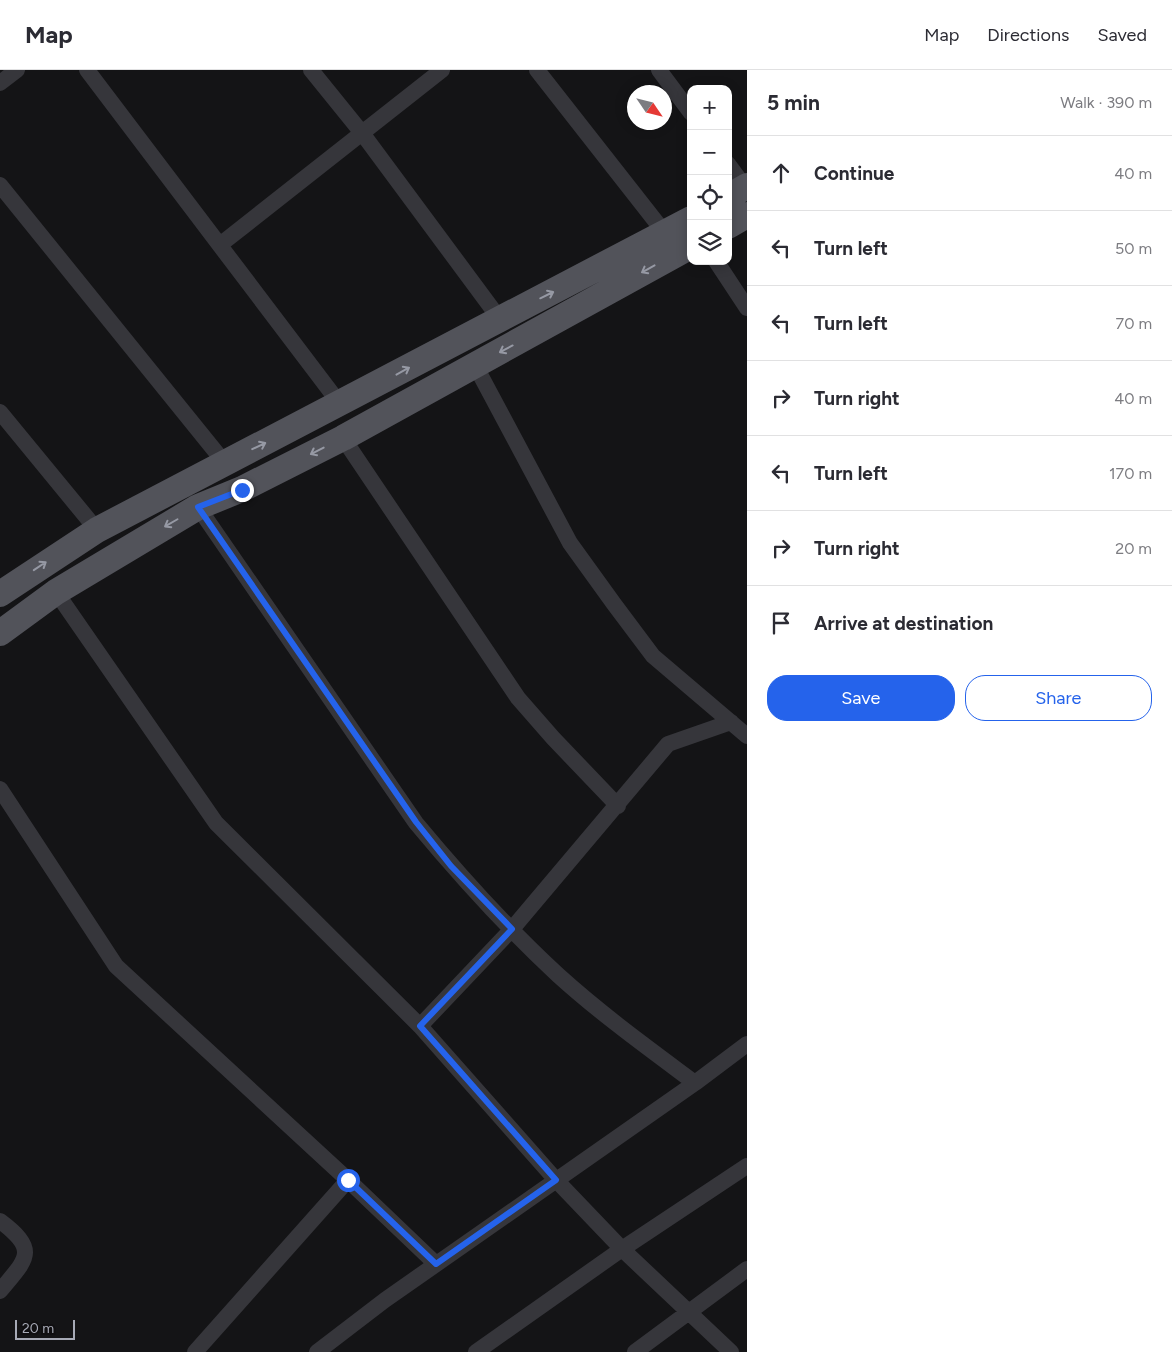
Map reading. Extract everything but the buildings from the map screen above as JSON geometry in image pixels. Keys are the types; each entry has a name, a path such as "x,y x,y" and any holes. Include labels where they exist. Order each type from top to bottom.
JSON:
{"main road":[{"path":"732,224 747,215"},
{"path":"0,594 97,530 224,462 287,432 499,318 576,281 689,220"},
{"path":"0,633 56,592 198,507 242,490 343,438 687,248"}],"street":[{"path":"0,84 17,70"},
{"path":"87,70 221,244 340,404"},
{"path":"311,70 362,133 499,318"},
{"path":"221,244 442,70"},
{"path":"537,70 664,232"},
{"path":"660,70 687,107"},
{"path":"732,173 740,190"},
{"path":"0,185 224,462"},
{"path":"719,265 747,308"},
{"path":"475,365 570,544 653,656 747,736"},
{"path":"0,412 97,530"},
{"path":"343,438 518,698 552,738 618,806"},
{"path":"198,507 416,822 451,866 572,987 615,1023 694,1083"},
{"path":"56,592 216,823 420,1026 556,1180 622,1249 730,1352"},
{"path":"420,1026 512,929 618,806 668,744 731,722"},
{"path":"0,789 116,966 348,1180 436,1264"},
{"path":"317,1352 436,1264 747,1044"},
{"path":"476,1352 622,1249 747,1166"},
{"path":"198,1351 348,1180"},
{"path":"0,1221 19,1236 26,1247 25,1260 0,1292"},
{"path":"634,1352 747,1270"}],"route":[{"path":"242,490 198,507 416,822 451,866 512,929 420,1026 556,1180 436,1264 348,1180"}]}
